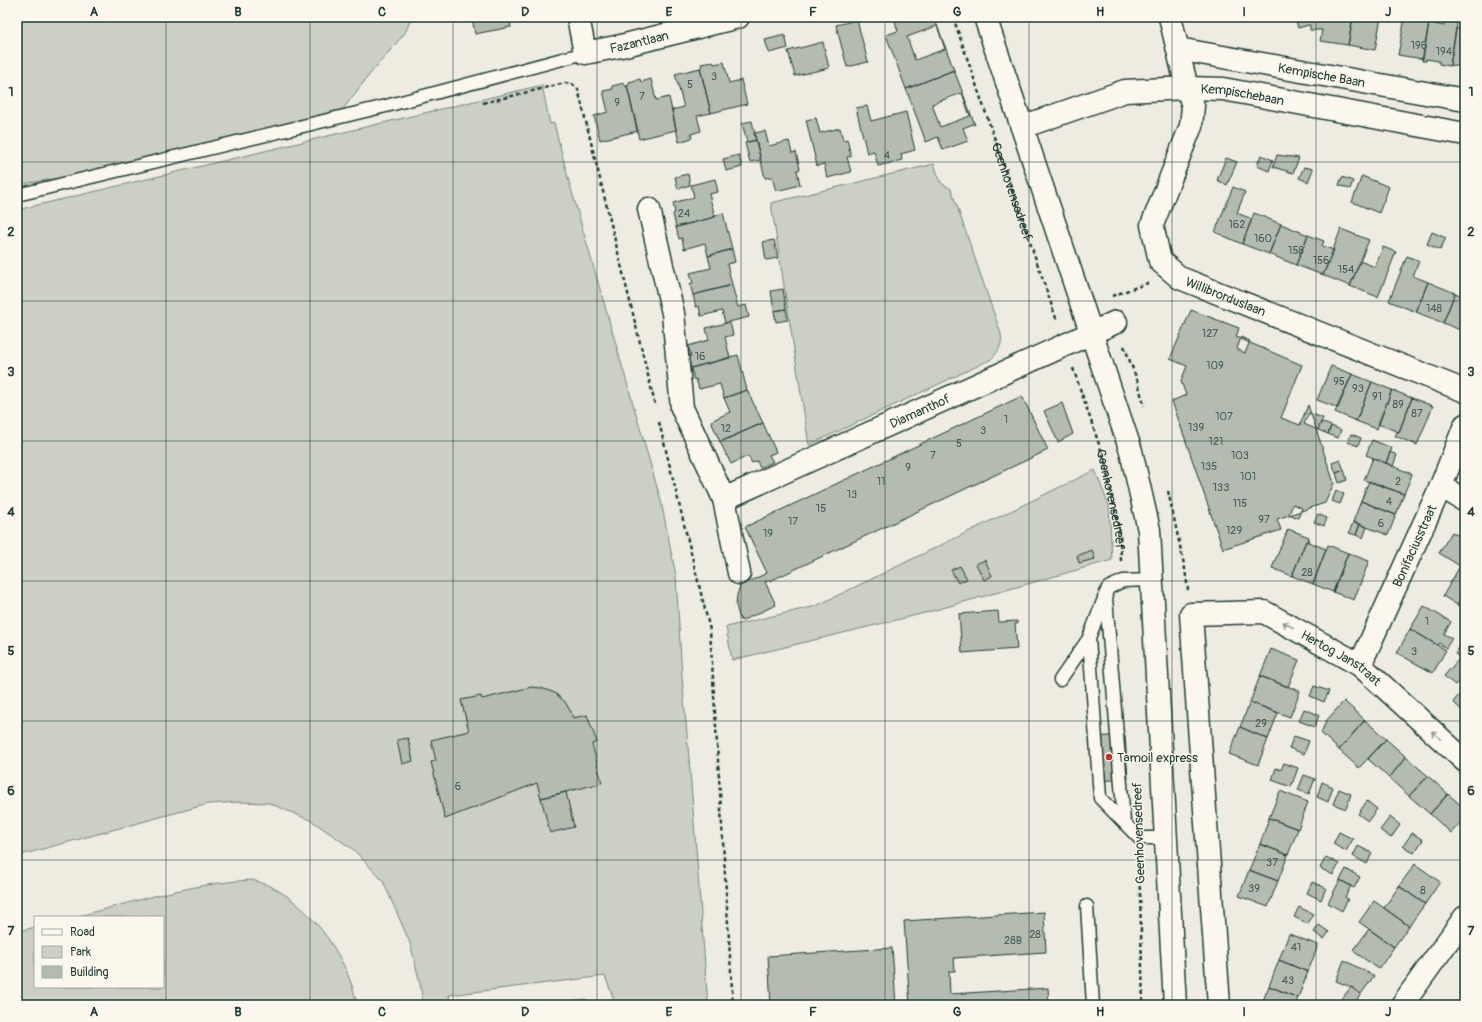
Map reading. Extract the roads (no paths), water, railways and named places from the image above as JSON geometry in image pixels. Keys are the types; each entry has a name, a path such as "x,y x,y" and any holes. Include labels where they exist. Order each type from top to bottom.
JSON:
{"street":[{"path":"578,17 585,54"},
{"name":"Fazantlaan","path":"585,54 738,17"},
{"name":"Geenhovensedreef","path":"985,17 1131,451 1149,530 1175,1005"},
{"name":"Willibrorduslaan","path":"1170,17 1187,88 1193,106 1191,126 1152,225 1160,261 1180,278 1465,391"},
{"name":"Kempische Baan","path":"1178,49 1465,100"},
{"name":"Kempischebaan","path":"1022,127 1125,91 1187,88 1223,89 1465,134"},
{"path":"649,209 673,313 682,408 724,499 739,573"},
{"name":"Diamanthof","path":"724,499 1116,322"},
{"name":"Bonifaciusstraat","path":"1360,665 1441,486 1465,425"},
{"path":"1441,486 1465,501"},
{"name":"Hertog Janstraat","path":"1218,1005 1191,614 1264,612 1360,665 1465,761"},
{"path":"1402,1005 1465,917"}],"lane":[{"path":"17,195 386,106 530,67 585,54"},
{"path":"1060,680 1089,638 1108,588 1123,581 1151,580"},
{"path":"1106,595 1124,822"},
{"path":"1089,638 1100,798 1139,838 1166,838"},
{"path":"1087,906 1093,1005"}],"place":[{"name":"Tamoil express","path":"1109,757"}]}
